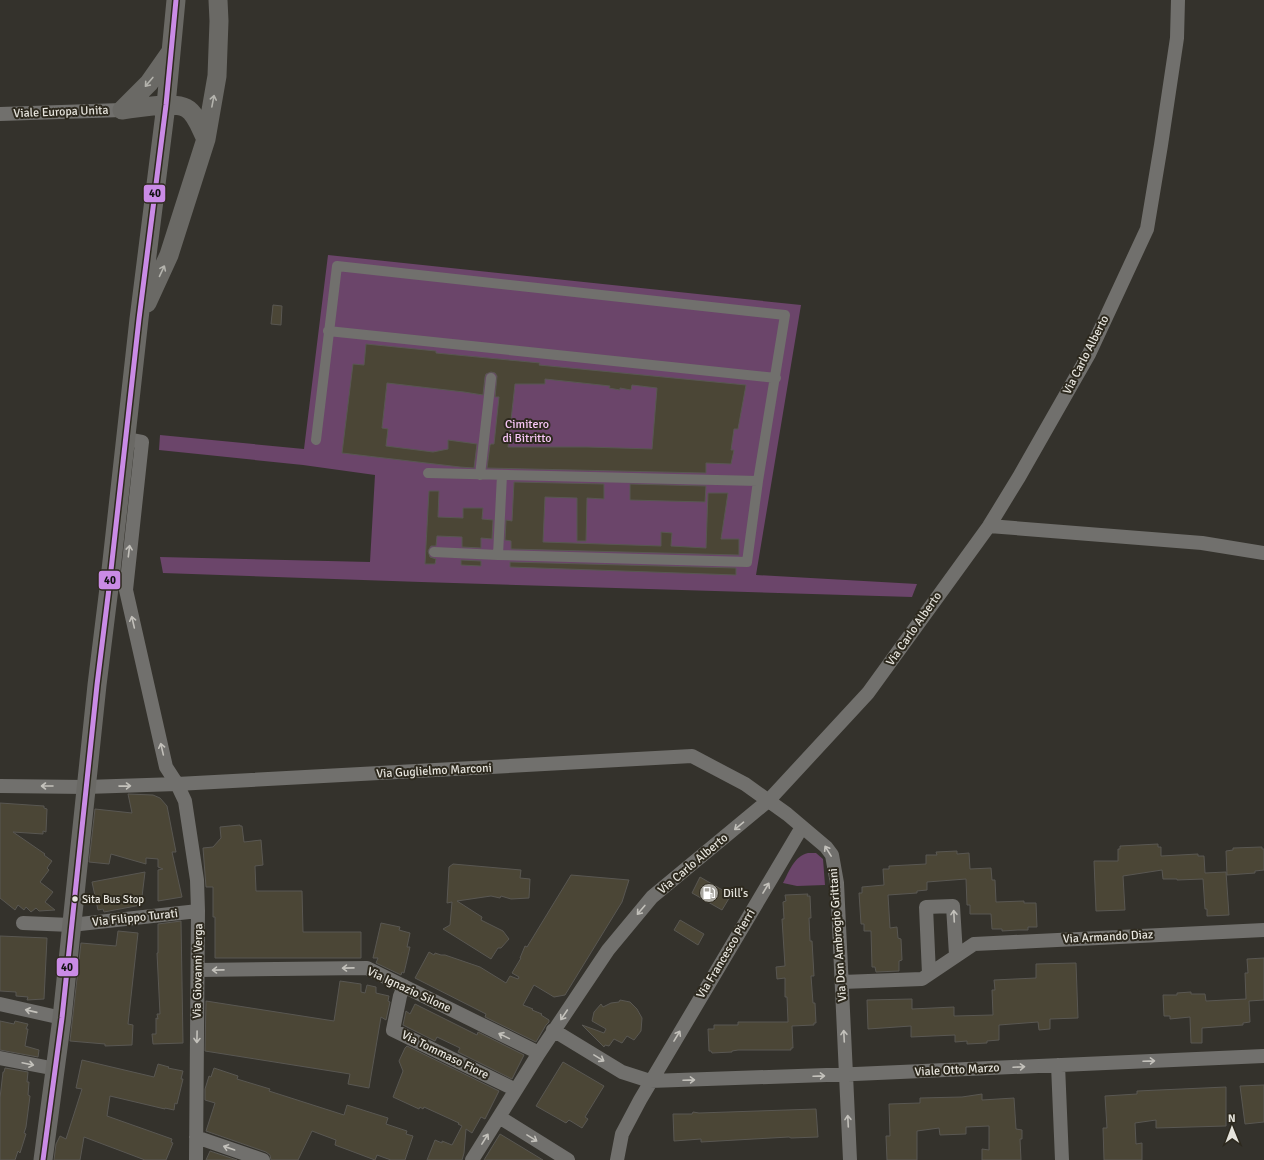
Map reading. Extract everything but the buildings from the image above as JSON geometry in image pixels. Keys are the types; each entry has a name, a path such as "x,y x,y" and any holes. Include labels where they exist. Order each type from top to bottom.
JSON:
{"main road":[{"path":"43,1160 62,1018 97,685 118,589 126,439 139,318 166,104 176,0"},
{"path":"139,318 169,255 206,139 217,76 219,21 218,0"},
{"path":"122,110 149,84 172,50"},
{"path":"122,110 166,104 186,108 194,115 206,139"},
{"path":"122,110 163,127"}],"street":[{"name":"Via Carlo Alberto","path":"472,1160 538,1053 608,950 652,897 769,800 868,693 989,526 1019,477 1089,354 1147,229 1177,38 1178,0"},
{"name":"Viale Europa Unita","path":"0,114 122,110"},
{"path":"316,440 337,266 785,315 776,378 758,481 747,562 434,552"},
{"path":"328,331 776,378"},
{"path":"480,475 491,378"},
{"path":"428,473 758,481"},
{"path":"498,555 502,475"},
{"path":"989,526 1202,543 1264,553"},
{"name":"Via Giovanni Verga","path":"118,589 166,767 177,784 185,801 197,880 198,970 196,1160"},
{"name":"Via Guglielmo Marconi","path":"0,786 86,787 177,784 692,756 745,784 769,800"},
{"name":"Via Don Ambrogio Grittani","path":"769,800 826,847 832,855 837,883 850,1160"},
{"name":"Via Francesco Pierri","path":"618,1160 622,1134 650,1081 802,827"},
{"path":"928,974 926,907 954,906 956,955"},
{"name":"Via Filippo Turati","path":"23,923 71,925 198,911"},
{"name":"Via Armando Diaz","path":"842,982 922,979 974,944 1264,930"},
{"name":"Via Ignazio Silone","path":"198,970 367,968 538,1053"},
{"name":"Via Tommaso Fiore","path":"404,986 400,996 393,1030 516,1090"},
{"path":"0,1004 62,1018"},
{"name":"Viale Otto Marzo","path":"553,1030 622,1072 650,1081 846,1075 1264,1056"},
{"path":"0,1059 56,1069"},
{"path":"1058,1065 1062,1160"},
{"path":"498,1117 568,1160"},
{"path":"196,1137 263,1160"}],"green space":[{"name":"Cimitero di Bitritto","path":"328,255 801,305 756,575 917,584 912,597 163,573 160,557 370,562 375,475 303,465 159,450 160,435 304,449"},
{"path":"808,853 816,853 823,859 825,885 797,886 783,883 790,869 799,857"}],"transit line":[{"name":"40","path":"43,1160 62,1018 97,685 139,319 166,105 176,0"}],"place":[{"name":"Dill's","path":"709,893"},
{"name":"Sita Bus Stop","path":"75,899"}]}
